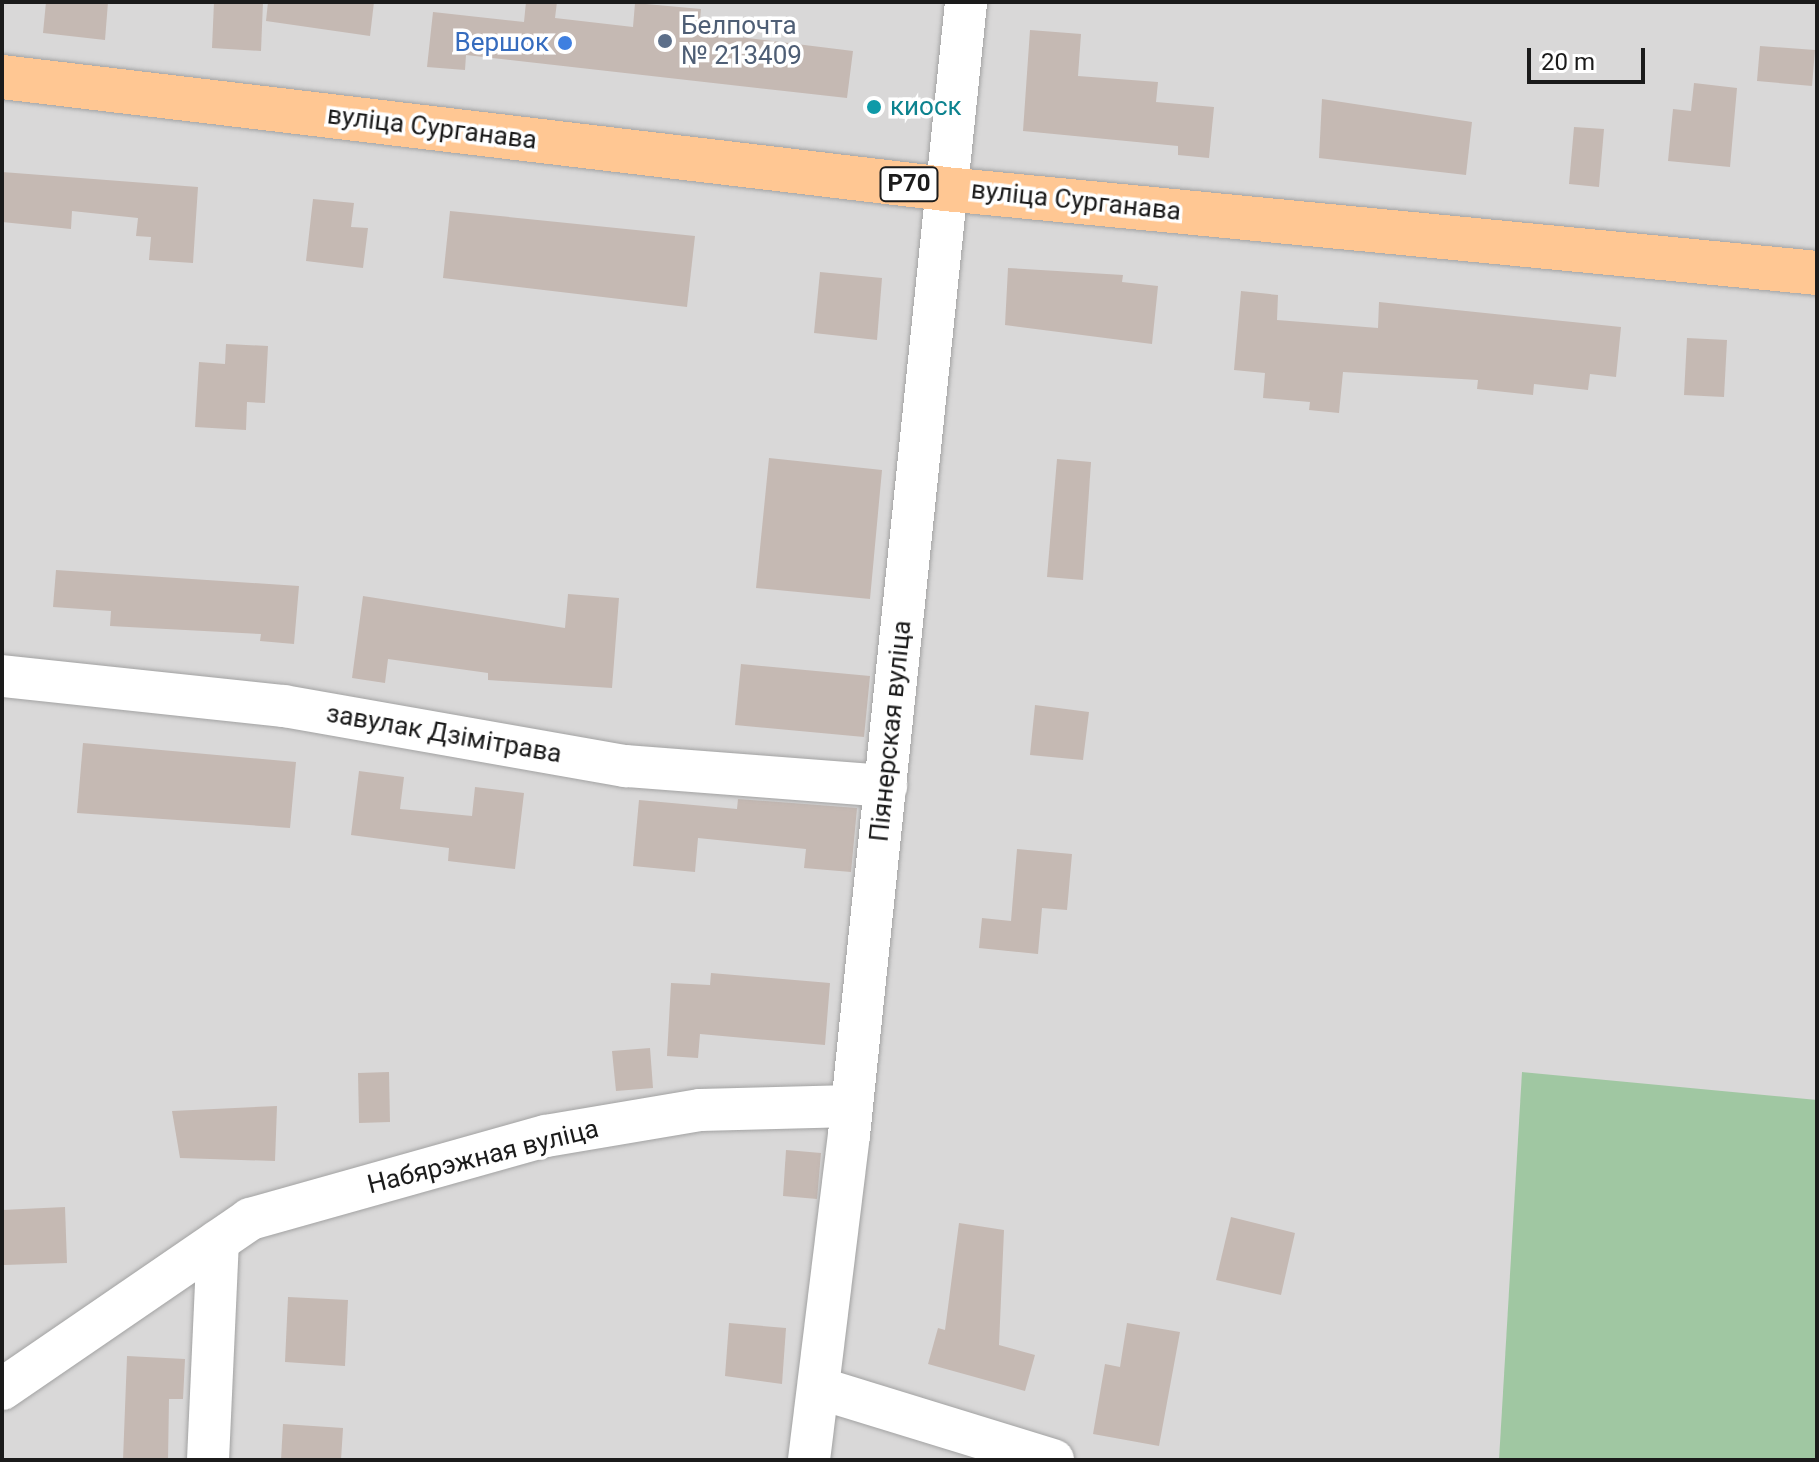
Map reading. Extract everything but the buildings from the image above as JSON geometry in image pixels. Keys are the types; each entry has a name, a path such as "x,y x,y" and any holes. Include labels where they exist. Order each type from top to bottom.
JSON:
{"main road":[{"name":"вуліца Сурганава","path":"2,77 945,189 1817,273"}],"street":[{"name":"Піянерская вуліца","path":"809,1460 852,1106 966,2"},
{"name":"завулак Дзімітрава","path":"2,676 284,706 626,766 886,786"},
{"name":"Набярэжная вуліца","path":"2,1389 250,1219 546,1136 700,1110 852,1106"},
{"path":"208,1460 218,1241"},
{"path":"819,1388 1053,1460"}],"shaded area":[{"path":"2,2 1817,2 1817,1460 2,1460"}],"green space":[{"path":"1522,1072 1817,1100 1817,1460 1499,1460"}],"place":[{"name":"Белпочта № 213409","path":"665,41"},
{"name":"Вершок","path":"565,43"},
{"name":"киоск","path":"874,107"}]}
